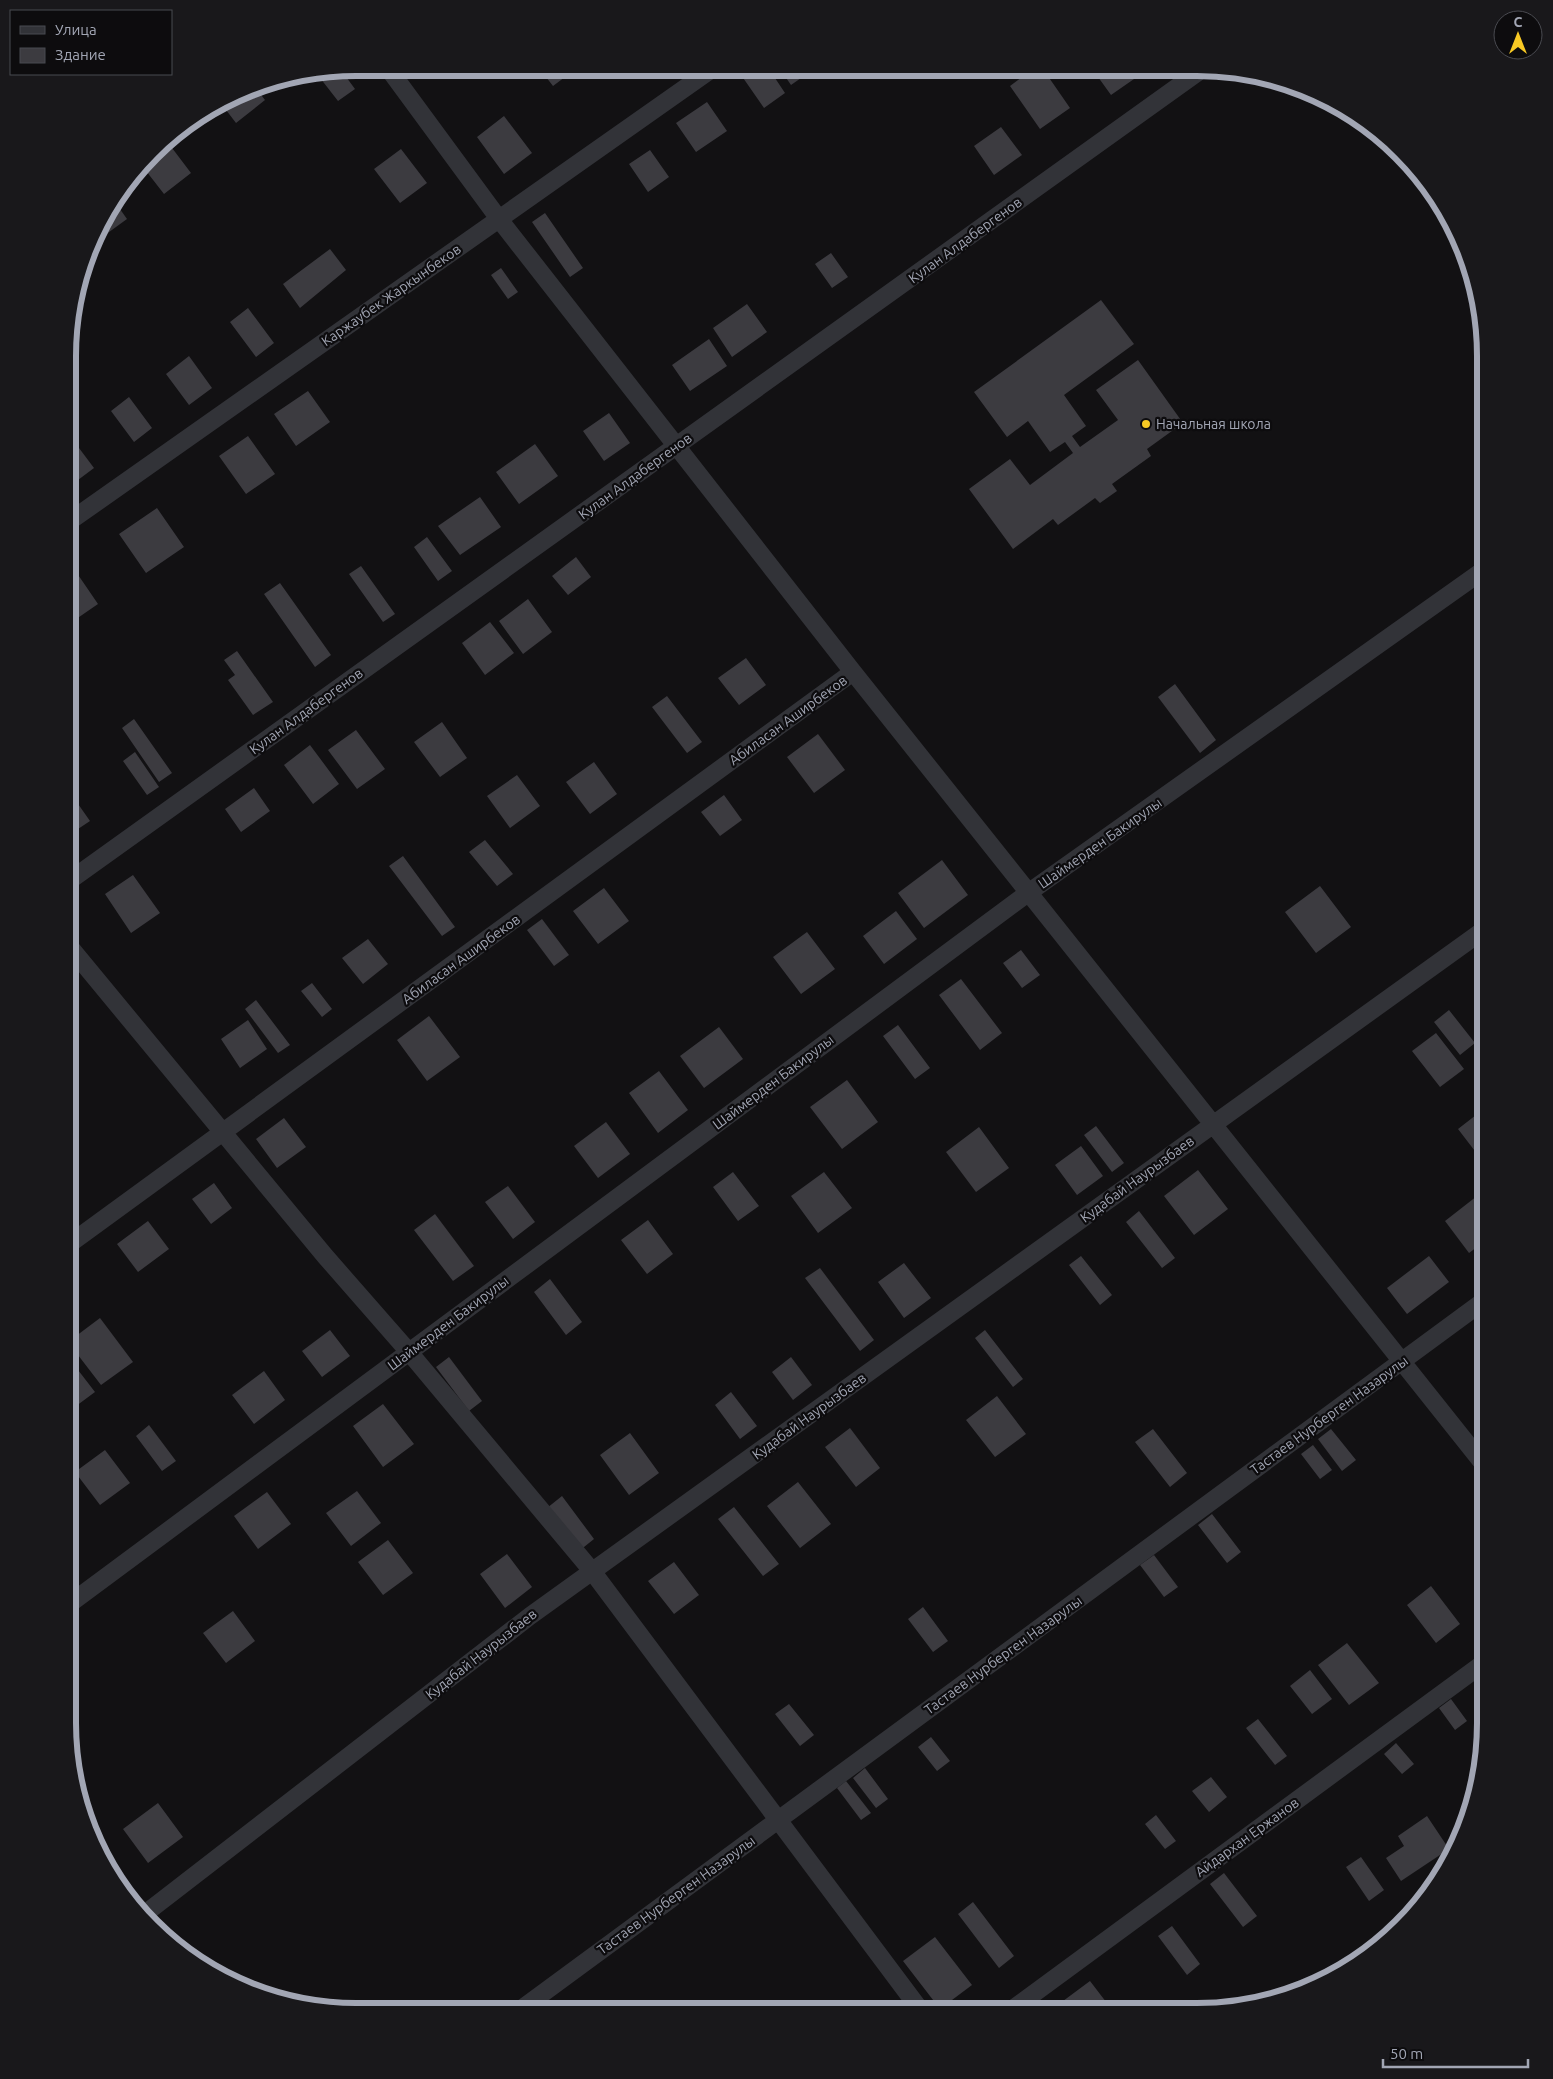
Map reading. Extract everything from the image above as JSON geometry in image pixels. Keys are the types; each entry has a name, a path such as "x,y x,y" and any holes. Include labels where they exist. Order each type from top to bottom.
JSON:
{"street":[{"path":"394,76 500,219 853,672 1477,1456"},
{"name":"Каржаубек Жаркынбеков","path":"76,518 701,76"},
{"name":"Кулан Алдабергенов","path":"76,876 1193,76"},
{"name":"Шаймерден Бакирулы","path":"76,1599 1028,894 1477,575"},
{"name":"Абиласан Аширбеков","path":"76,1239 853,672"},
{"name":"Кудабай Наурызбаев","path":"149,1911 522,1622 1477,935"},
{"path":"76,954 325,1256 409,1352 592,1572 915,2003"},
{"name":"Тастаев Нурберген Назарулы","path":"530,2003 1477,1306"},
{"name":"Айдархан Ержанов","path":"1021,2003 1477,1668"}],"building":[{"path":"545,76 566,76 553,86"},
{"path":"742,76 774,76 785,93 764,108"},
{"path":"785,76 804,76 791,85"},
{"path":"1024,76 1048,76 1070,108 1040,129 1010,86"},
{"path":"1097,76 1138,76 1111,95"},
{"path":"346,77 355,89 338,101 321,79"},
{"path":"260,93 265,100 236,123 225,109"},
{"path":"707,102 727,131 696,152 676,123"},
{"path":"504,116 532,153 504,174 477,137"},
{"path":"1001,127 1022,155 994,175 974,146"},
{"path":"171,147 191,173 164,194 146,171"},
{"path":"401,149 427,183 400,203 374,169"},
{"path":"650,150 669,177 648,192 629,164"},
{"path":"119,208 127,219 105,235 105,232"},
{"path":"545,213 583,268 570,277 532,222"},
{"path":"330,249 346,270 300,308 283,284"},
{"path":"831,253 848,277 832,288 815,264"},
{"path":"501,268 518,292 508,299 491,275"},
{"name":"Начальная школа","path":"1101,300 1134,344 1064,395 1086,426 1072,436 1080,447 1118,420 1096,390 1138,360 1183,423 1147,449 1151,456 1112,484 1117,491 1100,503 1095,498 1058,525 1053,519 1013,549 969,489 1010,459 1030,485 1073,453 1065,442 1050,452 1028,421 1007,437 974,392"},
{"path":"747,304 767,332 732,357 713,328"},
{"path":"248,308 274,343 256,357 230,322"},
{"path":"709,339 727,366 690,391 672,365"},
{"path":"189,356 212,388 189,405 166,374"},
{"path":"308,391 330,422 296,446 274,414"},
{"path":"129,397 152,428 134,442 111,411"},
{"path":"609,413 630,443 604,461 583,431"},
{"path":"248,436 275,474 246,494 219,456"},
{"path":"76,444 94,468 76,482"},
{"path":"535,444 558,476 519,504 496,472"},
{"path":"480,497 501,527 460,555 438,526"},
{"path":"157,508 184,547 146,573 119,534"},
{"path":"427,537 452,571 438,581 414,547"},
{"path":"576,557 591,577 568,595 552,576"},
{"path":"361,566 395,614 383,622 349,574"},
{"path":"76,572 98,604 76,619"},
{"path":"280,583 331,655 315,667 264,594"},
{"path":"528,599 552,632 523,654 499,621"},
{"path":"490,622 514,653 485,675 462,643"},
{"path":"237,651 273,702 253,715 228,680 235,675 224,660"},
{"path":"746,658 766,685 739,705 718,678"},
{"path":"1175,684 1216,740 1200,753 1158,697"},
{"path":"667,696 702,742 687,753 652,707"},
{"path":"134,719 172,773 159,782 122,728"},
{"path":"442,722 467,758 440,777 414,742"},
{"path":"356,730 385,769 357,789 328,750"},
{"path":"818,734 845,770 814,793 787,757"},
{"path":"310,745 339,784 313,804 284,765"},
{"path":"135,752 159,787 147,795 123,761"},
{"path":"594,762 617,794 590,814 566,782"},
{"path":"517,775 540,806 510,828 487,796"},
{"path":"254,788 270,811 241,832 225,809"},
{"path":"724,795 742,820 720,836 701,812"},
{"path":"76,801 90,821 76,830"},
{"path":"485,840 513,874 497,886 469,852"},
{"path":"403,856 455,927 442,936 389,866"},
{"path":"942,860 968,895 924,928 898,893"},
{"path":"133,875 160,913 131,933 105,894"},
{"path":"1320,886 1351,927 1316,953 1285,912"},
{"path":"604,888 629,921 598,944 573,911"},
{"path":"896,911 917,939 884,964 863,936"},
{"path":"542,919 569,955 554,966 527,930"},
{"path":"807,932 835,969 801,994 773,957"},
{"path":"368,939 388,964 363,984 342,958"},
{"path":"1021,950 1040,975 1022,988 1003,963"},
{"path":"961,979 1002,1033 980,1050 939,995"},
{"path":"312,983 332,1009 322,1017 301,991"},
{"path":"256,1000 290,1045 278,1053 245,1009"},
{"path":"1449,1010 1475,1043 1460,1055 1434,1022"},
{"path":"429,1016 460,1057 427,1081 397,1040"},
{"path":"248,1020 267,1049 240,1068 221,1039"},
{"path":"898,1025 930,1068 915,1079 883,1036"},
{"path":"719,1027 743,1059 704,1088 680,1056"},
{"path":"1436,1033 1464,1069 1440,1087 1412,1051"},
{"path":"659,1071 688,1110 658,1133 629,1093"},
{"path":"847,1080 878,1122 842,1149 810,1107"},
{"path":"1477,1114 1477,1154 1458,1129"},
{"path":"284,1118 306,1147 277,1168 256,1139"},
{"path":"606,1122 630,1154 598,1178 574,1146"},
{"path":"1096,1126 1124,1163 1112,1172 1084,1135"},
{"path":"979,1127 1009,1168 976,1192 946,1152"},
{"path":"1081,1146 1103,1176 1077,1195 1055,1165"},
{"path":"1198,1170 1228,1209 1194,1235 1164,1196"},
{"path":"733,1172 759,1206 738,1221 713,1187"},
{"path":"824,1172 852,1208 818,1233 791,1196"},
{"path":"214,1183 232,1208 211,1224 192,1199"},
{"path":"508,1186 535,1222 513,1239 485,1202"},
{"path":"1477,1196 1477,1247 1469,1253 1445,1221"},
{"path":"1139,1211 1175,1258 1162,1268 1126,1222"},
{"path":"435,1214 474,1266 453,1281 414,1230"},
{"path":"648,1220 673,1254 647,1274 621,1240"},
{"path":"148,1221 169,1249 138,1272 117,1244"},
{"path":"1081,1256 1112,1295 1100,1305 1069,1265"},
{"path":"1429,1256 1449,1282 1407,1314 1387,1288"},
{"path":"904,1263 931,1298 904,1318 878,1282"},
{"path":"820,1268 874,1340 860,1351 805,1278"},
{"path":"550,1279 582,1322 566,1335 534,1292"},
{"path":"100,1318 133,1362 101,1385 76,1352 76,1336"},
{"path":"330,1330 350,1356 322,1377 302,1351"},
{"path":"985,1330 1023,1379 1013,1387 975,1338"},
{"path":"449,1357 482,1401 469,1411 436,1367"},
{"path":"791,1357 812,1385 793,1400 772,1372"},
{"path":"76,1367 95,1392 76,1406"},
{"path":"264,1371 285,1400 254,1424 232,1395"},
{"path":"731,1392 757,1426 740,1439 715,1405"},
{"path":"997,1396 1026,1434 995,1457 966,1420"},
{"path":"383,1404 414,1444 383,1467 353,1426"},
{"path":"149,1425 176,1461 162,1471 136,1436"},
{"path":"850,1428 880,1468 856,1487 825,1447"},
{"path":"1153,1429 1187,1473 1170,1487 1135,1442"},
{"path":"1331,1429 1356,1460 1342,1471 1318,1439"},
{"path":"630,1433 659,1473 629,1495 600,1455"},
{"path":"1313,1445 1332,1470 1320,1479 1301,1454"},
{"path":"105,1450 130,1483 100,1505 76,1471"},
{"path":"798,1482 831,1524 800,1548 767,1506"},
{"path":"357,1491 381,1523 351,1546 326,1513"},
{"path":"267,1492 291,1524 258,1549 234,1516"},
{"path":"562,1496 594,1539 579,1551 547,1508"},
{"path":"734,1507 779,1564 763,1576 718,1519"},
{"path":"1212,1514 1241,1552 1227,1563 1198,1525"},
{"path":"388,1540 413,1573 383,1595 358,1562"},
{"path":"507,1554 532,1587 505,1608 480,1574"},
{"path":"1154,1555 1178,1587 1164,1597 1140,1565"},
{"path":"674,1562 699,1595 674,1614 648,1581"},
{"path":"1431,1586 1460,1624 1436,1643 1407,1605"},
{"path":"923,1607 948,1641 933,1652 908,1619"},
{"path":"233,1611 255,1641 226,1663 203,1633"},
{"path":"1347,1643 1379,1683 1349,1705 1318,1665"},
{"path":"1310,1670 1332,1699 1312,1714 1290,1686"},
{"path":"1451,1699 1467,1721 1455,1730 1439,1708"},
{"path":"789,1704 814,1735 800,1746 775,1714"},
{"path":"1258,1719 1287,1756 1275,1765 1246,1728"},
{"path":"931,1737 950,1761 937,1771 918,1747"},
{"path":"1396,1743 1414,1764 1402,1774 1384,1754"},
{"path":"865,1768 888,1799 876,1808 853,1778"},
{"path":"1211,1777 1227,1797 1209,1812 1192,1791"},
{"path":"846,1781 871,1813 861,1820 837,1788"},
{"path":"158,1803 183,1837 148,1863 123,1829"},
{"path":"1156,1815 1176,1841 1165,1849 1145,1824"},
{"path":"1427,1816 1448,1847 1446,1851 1401,1881 1386,1858 1404,1846 1398,1836"},
{"path":"1361,1857 1384,1890 1369,1901 1346,1867"},
{"path":"1224,1873 1257,1916 1243,1927 1210,1884"},
{"path":"973,1902 1014,1956 999,1968 958,1914"},
{"path":"1172,1926 1200,1964 1187,1975 1158,1936"},
{"path":"935,1937 972,1985 948,2003 935,2003 903,1961"},
{"path":"1090,1981 1107,2003 1060,2003"}],"place":[{"name":"Начальная школа","path":"1146,424"}]}
